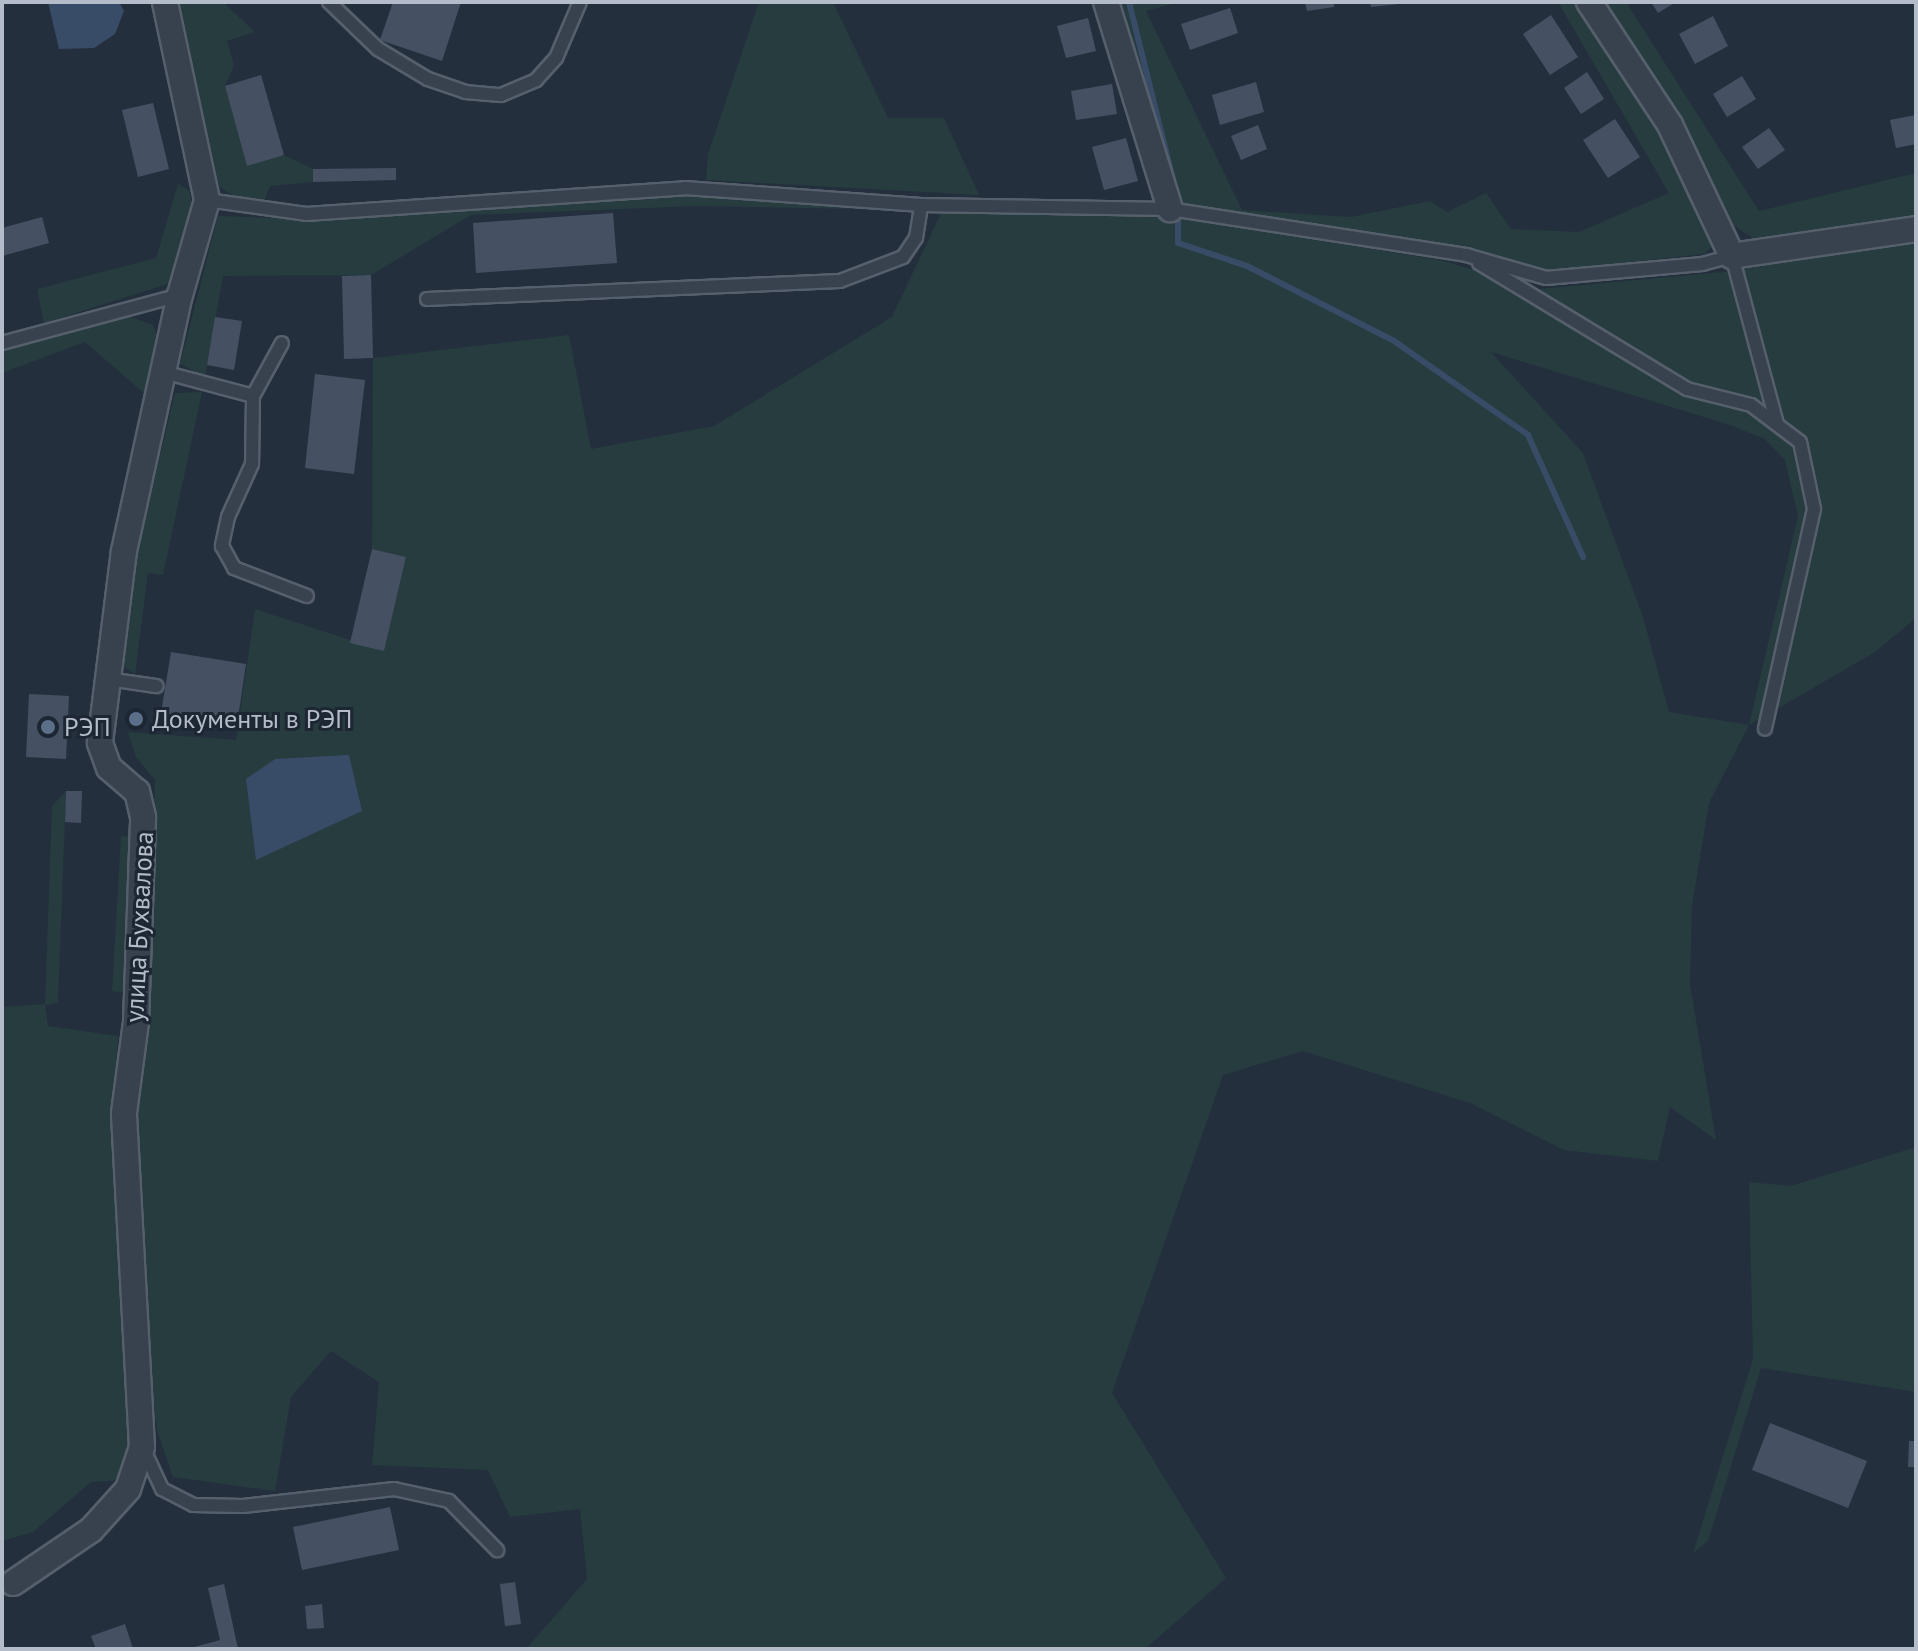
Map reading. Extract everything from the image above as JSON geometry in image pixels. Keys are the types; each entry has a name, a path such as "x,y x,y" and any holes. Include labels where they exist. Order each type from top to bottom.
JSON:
{"street":[{"name":"улица Бухвалова","path":"13,1583 91,1530 128,1489 142,1447 124,1113 136,1022 143,817 137,792 104,759 100,743 124,551 180,295 207,200 165,2"},
{"path":"1106,2 1170,209"},
{"path":"1589,2 1670,125 1732,256 1916,229"}],"lane":[{"path":"329,2 378,49 428,79 465,92 501,95 536,80 556,58 580,2"},
{"path":"207,200 306,214 685,188 921,205 1170,209 1466,255 1546,278 1702,264 1732,256 1777,424"},
{"path":"427,299 840,281 903,257 916,238 921,205"},
{"path":"1466,255 1687,389 1751,405 1800,442 1814,509 1765,729"},
{"path":"2,343 180,295"},
{"path":"282,343 253,396 252,464 228,517 222,546 234,568 307,596"},
{"path":"163,372 253,396"},
{"path":"108,679 156,686"},
{"path":"142,1447 162,1489 193,1505 243,1506 394,1489 449,1501 497,1550"}],"green space":[{"path":"179,2 223,2 255,32 227,41 234,65 225,86 247,165 284,155 313,169 313,182 270,186 263,204 241,201 219,186"},
{"path":"759,2 833,2 888,118 944,118 979,195 706,180 708,154"},
{"path":"1116,2 1179,2 1146,11 1242,210 1351,217 1430,201 1447,212 1486,193 1511,229 1579,232 1669,193 1558,2 1576,2 1664,135 1716,243 1704,254 1547,271 1466,247 1173,203"},
{"path":"1597,2 1626,2 1759,211 1916,173 1916,217 1753,238 1721,217"},
{"path":"178,184 190,191 192,206 179,269 168,284 44,323 37,289 156,258"},
{"path":"684,194 913,210 698,206 471,215 371,275 223,276 205,377 180,364 218,216 308,219"},
{"path":"942,211 1170,217 1440,260 1539,289 1723,272 1916,243 1916,618 1875,652 1749,725 1709,803 1692,906 1690,984 1716,1140 1670,1107 1658,1161 1564,1150 1470,1103 1303,1051 1223,1075 1112,1393 1226,1578 1145,1649 526,1649 587,1579 580,1509 510,1517 488,1470 372,1465 379,1382 331,1351 291,1397 275,1491 173,1477 157,1430 141,1292 133,1113 148,1023 155,780 136,757 128,732 236,740 255,609 384,651 406,557 372,549 373,358 569,335 591,449 714,426 892,317","holes":["1491,352 1730,425 1765,439 1785,460 1798,516 1749,725 1669,712 1643,617 1583,453"]},
{"path":"125,315 153,325 159,340 146,395 85,342 2,373 2,350"},
{"path":"202,392 163,575 148,573 135,674 123,666 136,556 175,393"},
{"path":"66,791 58,1003 45,1005 48,1026 118,1036 115,1106 134,1425 122,1480 91,1482 33,1532 2,1541 2,1007 45,1004 52,806"},
{"path":"121,836 133,837 124,993 112,991"},
{"path":"1916,1147 1916,1392 1761,1368 1708,1541 1693,1553 1753,1359 1749,1182 1791,1186"}],"water":[{"path":"48,2 119,2 124,11 115,34 94,48 59,49"},
{"path":"349,755 362,811 256,860 246,779 275,759"}],"building":[{"path":"393,2 461,2 442,61 380,40"},
{"path":"1305,2 1334,2 1334,7 1307,11"},
{"path":"1370,2 1399,2 1399,4 1371,7"},
{"path":"1651,2 1676,2 1658,13"},
{"path":"1230,8 1238,33 1190,50 1181,24"},
{"path":"1551,15 1578,57 1550,75 1523,34"},
{"path":"1713,16 1728,46 1695,64 1679,34"},
{"path":"1088,18 1096,51 1066,58 1057,26"},
{"path":"1587,72 1604,99 1581,114 1564,88"},
{"path":"261,75 284,155 247,166 225,86"},
{"path":"1742,76 1756,99 1727,117 1713,94"},
{"path":"1256,82 1264,112 1220,125 1212,95"},
{"path":"1112,84 1117,114 1076,120 1071,91"},
{"path":"153,103 169,169 138,177 122,110"},
{"path":"1916,115 1916,144 1896,148 1890,120"},
{"path":"1615,119 1640,157 1608,178 1583,140"},
{"path":"1258,125 1267,149 1241,160 1231,136"},
{"path":"1769,128 1785,150 1758,169 1742,147"},
{"path":"1126,138 1138,181 1104,190 1092,147"},
{"path":"396,168 396,180 313,182 313,169"},
{"path":"613,213 617,263 476,273 473,223"},
{"path":"42,217 49,243 2,256 2,228"},
{"path":"371,275 373,358 344,359 342,276"},
{"path":"215,317 242,321 234,370 207,365"},
{"path":"315,374 365,380 354,474 305,468"},
{"path":"372,549 406,557 384,651 350,643"},
{"path":"171,652 246,664 237,725 161,713"},
{"name":"РЭП","path":"29,694 69,696 66,759 26,757"},
{"name":"Документы в РЭП","path":"130,714 144,715 143,724 129,723"},
{"path":"66,791 82,791 81,823 65,822"},
{"path":"1770,1423 1867,1461 1848,1508 1752,1470"},
{"path":"1909,1441 1916,1441 1916,1467 1908,1467"},
{"path":"390,1507 399,1550 302,1570 293,1527"},
{"path":"515,1582 521,1624 505,1626 500,1584"},
{"path":"224,1584 238,1649 187,1649 220,1640 208,1588"},
{"path":"322,1604 324,1628 307,1629 305,1606"},
{"path":"125,1624 133,1649 96,1649 91,1636"}],"waterway":[{"path":"1129,2 1178,200"},
{"path":"1178,211 1178,243 1247,266 1394,341 1528,435 1583,557"}],"place":[{"name":"Документы в РЭП","path":"136,719"},
{"name":"РЭП","path":"48,727"}]}
